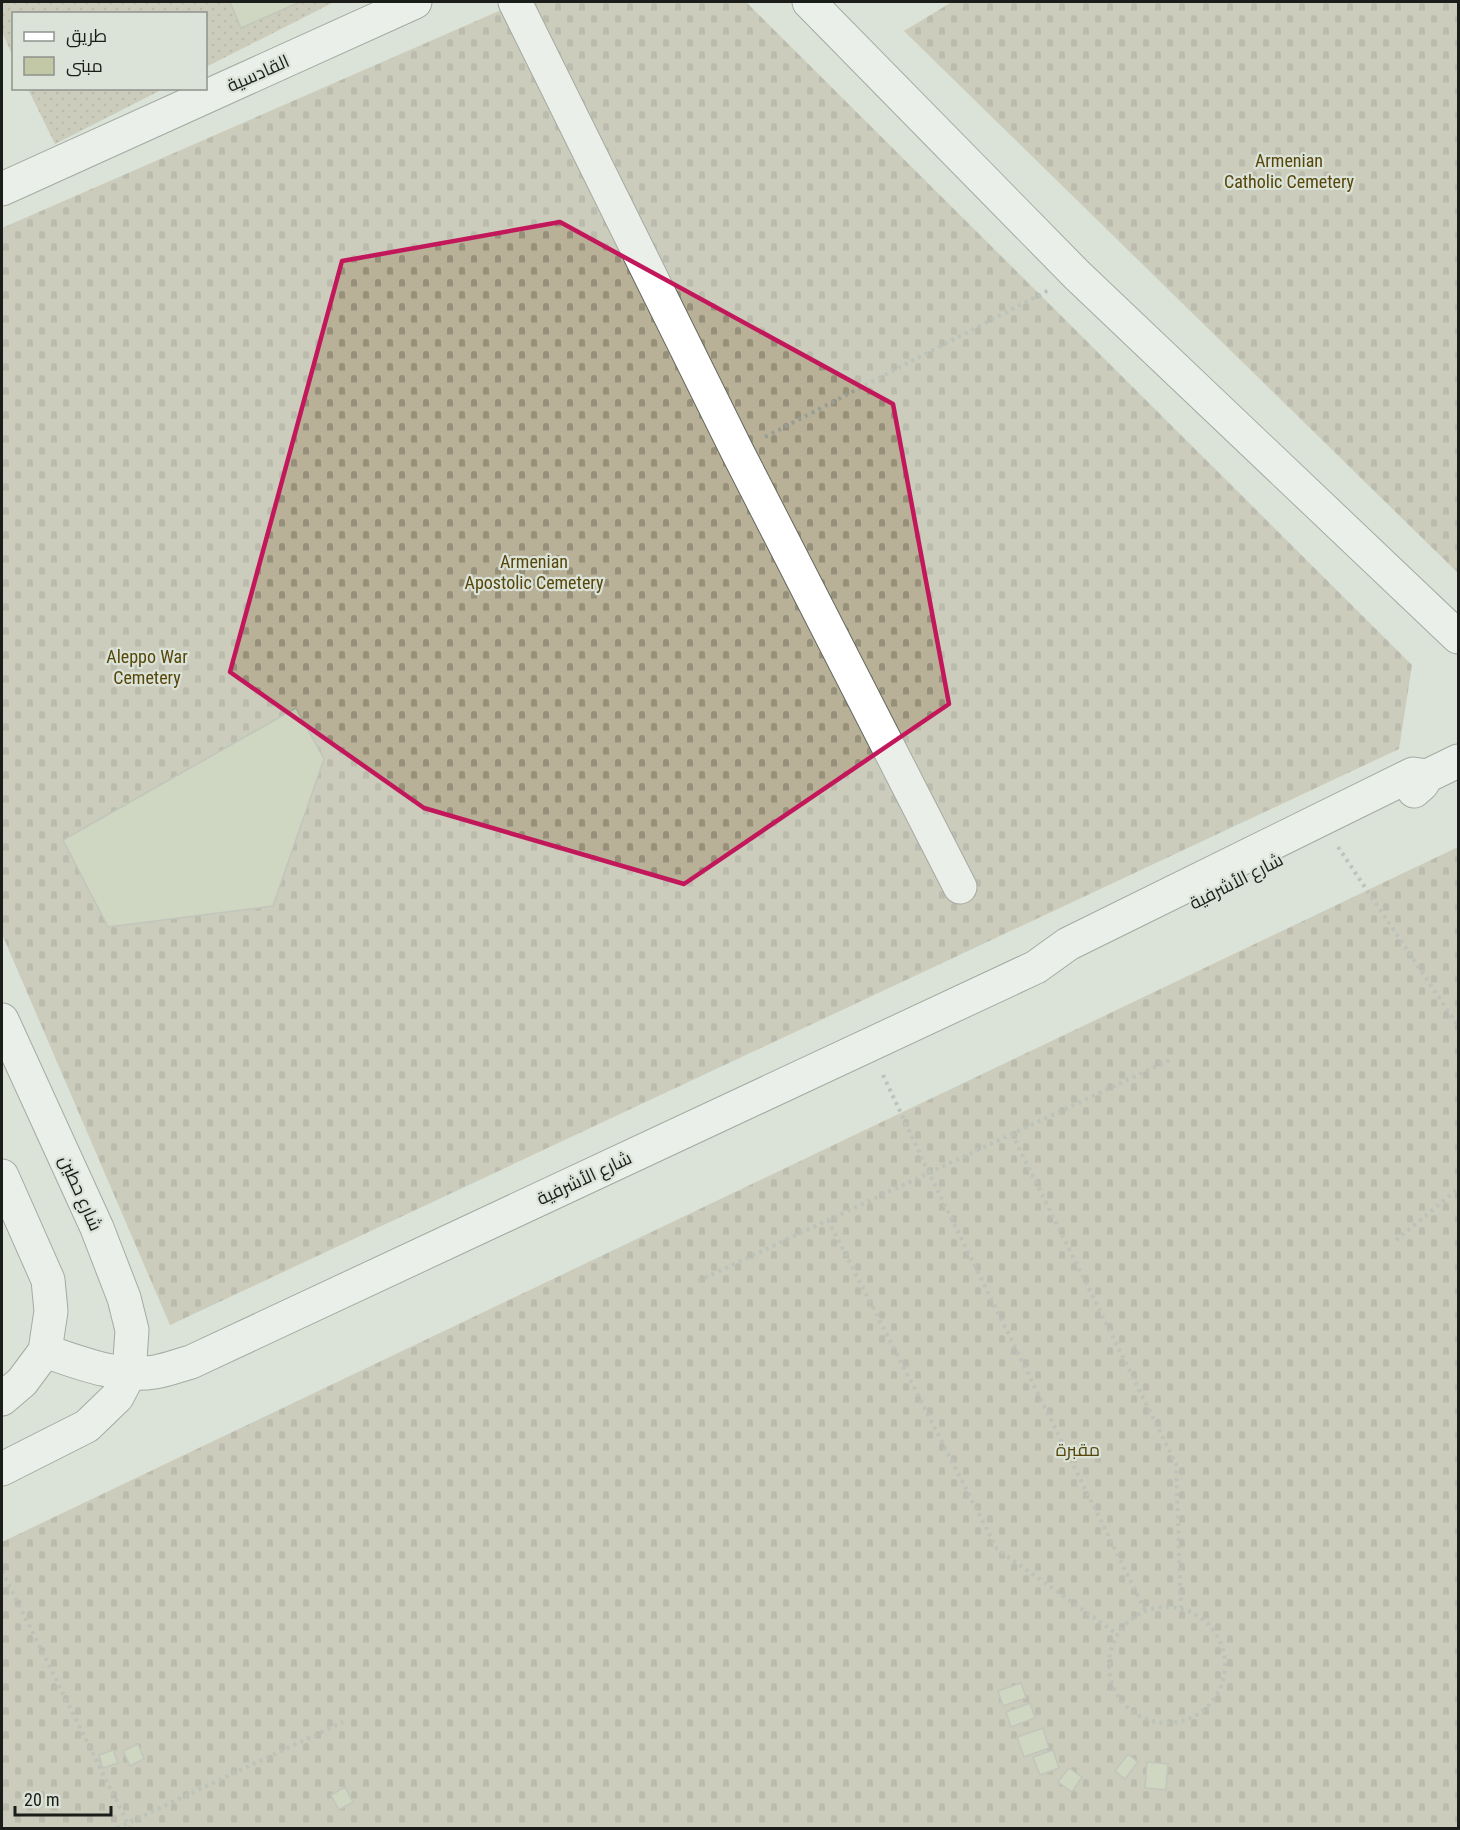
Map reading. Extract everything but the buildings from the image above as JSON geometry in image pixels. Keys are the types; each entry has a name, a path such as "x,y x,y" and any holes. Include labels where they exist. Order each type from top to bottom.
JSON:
{"street":[{"name":"القادسية","path":"2,188 415,2"},
{"path":"515,2 737,451 960,887"},
{"path":"809,2 1077,275 1458,637"},
{"name":"شارع الأشرفية","path":"1035,968 1066,965 1079,960 1418,789 1427,776 1458,761"},
{"name":"شارع الأشرفية","path":"45,1351 104,1370 129,1374 156,1372 191,1362 1035,968 1076,939 1413,774 1427,776"},
{"name":"شارع حطين","path":"2,1020 97,1228 124,1298 132,1330 129,1374"},
{"path":"2,1176 48,1280 51,1311 45,1351 21,1382 2,1399"},
{"path":"2,1469 87,1426 117,1397 129,1374"}],"path":[{"path":"737,451 1077,275"},
{"path":"1329,834 1458,1026"},
{"path":"869,1045 929,1173 1145,1610"},
{"path":"698,1281 1172,1059"},
{"path":"1012,1134 1176,1464 1181,1608"},
{"path":"1396,1240 1458,1189"},
{"path":"828,1220 998,1549 1117,1634"},
{"path":"2,1570 130,1828"},
{"path":"1163,1606 1181,1608 1198,1615 1212,1627 1221,1643 1225,1661 1224,1679 1215,1697 1202,1712 1183,1721 1163,1723 1144,1719 1127,1708 1115,1692 1109,1673 1110,1653 1117,1634 1129,1620 1145,1610 1163,1606"},
{"path":"117,1828 343,1722"}],"highlighted area":[{"path":"560,222 893,404 949,704 684,884 424,808 230,672 342,261"}],"green space":[{"path":"2,2 334,2 207,66 207,12 12,12 12,55 2,32"},
{"name":"Armenian Apostolic Cemetery","path":"520,2 746,2 1412,665 1399,749 170,1325 2,934 2,228"},
{"name":"Armenian Catholic Cemetery","path":"952,2 1458,2 1458,573 904,31"},
{"path":"28,90 161,90 55,144"},
{"name":"مقبرة","path":"1458,847 1458,1828 2,1828 2,1542"}],"park label":[{"name":"Aleppo War Cemetery","path":"147,666"}]}
